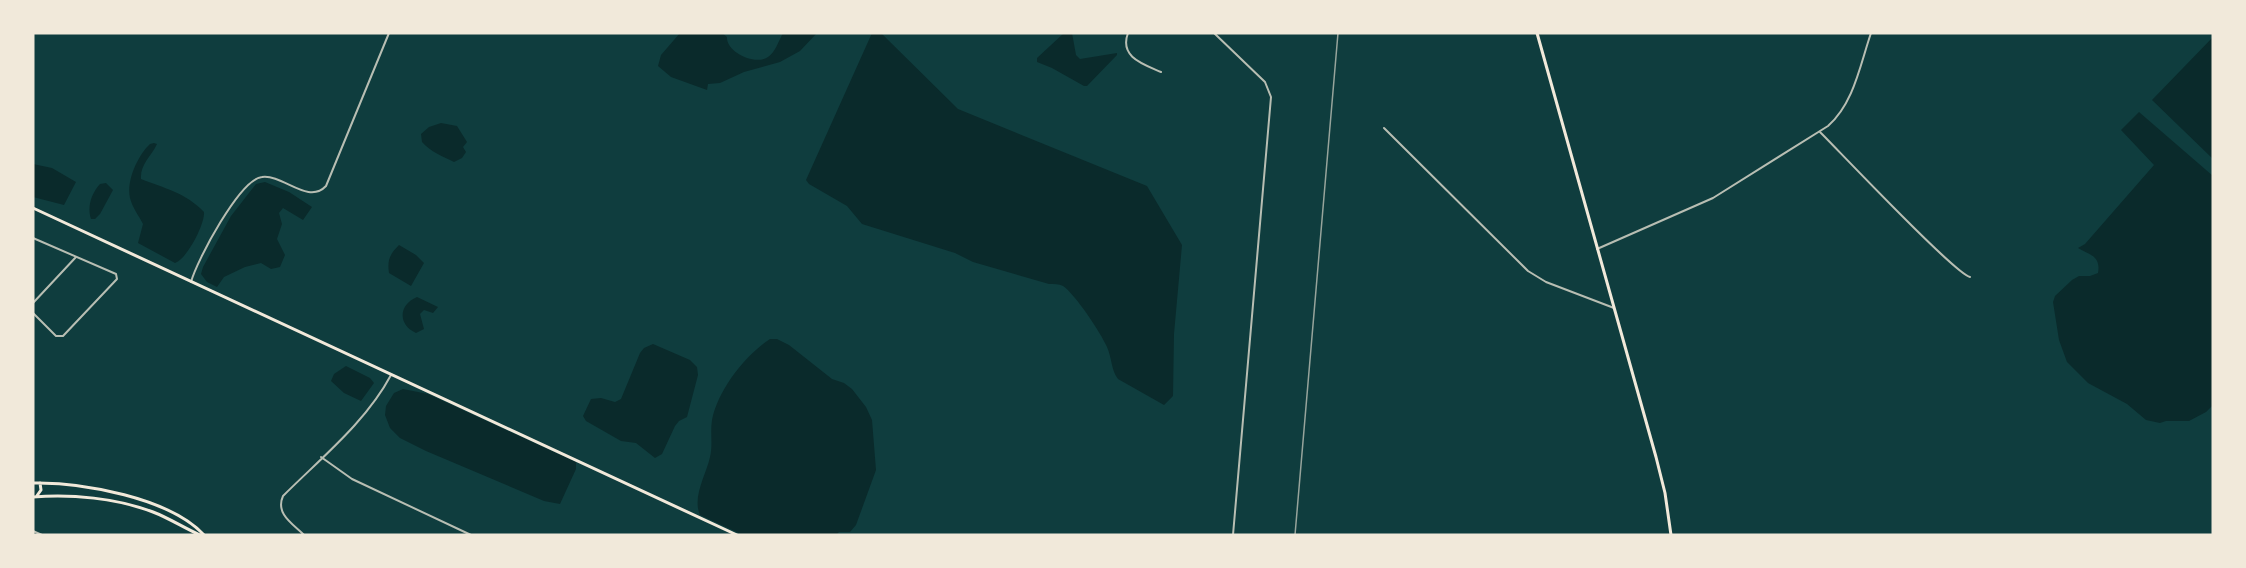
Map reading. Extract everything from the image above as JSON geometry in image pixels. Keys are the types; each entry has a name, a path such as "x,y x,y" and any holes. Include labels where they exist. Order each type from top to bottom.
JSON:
{"main road":[{"path":"1537,33 1661,475 1671,535"},
{"path":"33,208 738,535"},
{"path":"33,483 92,487 154,505 196,527 202,535"},
{"path":"34,499 41,490 40,483"},
{"path":"34,499 94,498 117,502 153,512 202,535"}],"street":[{"path":"191,282 197,263 216,230 240,194 252,181 260,177 268,177 310,193 318,192 326,186 388,33"},
{"path":"1128,33 1125,45 1134,60 1161,72"},
{"path":"1214,33 1265,82 1271,97 1233,535"},
{"path":"1598,249 1713,198 1820,132 1839,115 1849,98 1871,33"},
{"path":"1384,128 1528,271 1546,282 1614,308"},
{"path":"1820,132 1939,251 1963,274 1970,277"},
{"path":"33,238 116,274 116,281 63,336 56,336 33,313"},
{"path":"33,303 77,256"},
{"path":"304,535 282,512 281,501 362,416 391,375"},
{"path":"321,458 352,479 471,535"},
{"path":"33,531 42,535"}],"water":[{"path":"680,33 722,33 736,52 756,60 770,55 783,33 817,33 800,51 780,62 744,72 720,83 708,84 707,90 671,77 658,66 661,55"},
{"path":"872,33 881,33 958,109 1147,186 1182,245 1174,334 1173,396 1164,405 1118,379 1107,347 1099,333 1081,305 1063,286 973,262 955,253 862,224 847,206 809,184 806,180"},
{"path":"1064,33 1072,33 1076,55 1080,59 1117,53 1087,86 1037,62 1037,58"},
{"path":"2213,37 2213,159 2152,100"},
{"path":"2139,112 2213,176 2213,405 2206,412 2189,421 2160,423 2146,420 2127,404 2088,383 2067,362 2059,340 2053,302 2055,296 2079,276 2098,273 2096,259 2078,248 2085,244 2154,165 2121,130"},
{"path":"441,123 457,126 467,142 463,147 466,152 462,158 454,162 433,151 422,142 421,134 429,127"},
{"path":"150,144 157,144 144,165 141,179 190,200 204,212 202,224 194,240 185,255 175,263 138,243 143,224 130,198 131,176 137,161"},
{"path":"33,164 52,168 76,182 64,205 33,197"},
{"path":"265,182 289,192 312,207 303,220 283,208 279,213 282,224 277,239 285,255 280,267 271,269 261,263 245,267 224,277 217,287 207,282 201,274 203,267 231,216 256,184"},
{"path":"106,183 113,190 100,214 95,219 91,219 89,210 92,196 100,184"},
{"path":"399,245 416,255 424,263 411,286 389,273 390,258"},
{"path":"417,297 438,307 433,313 424,310 420,314 424,329 416,333 406,325 403,315 406,305"},
{"path":"770,339 777,339 789,345 832,379 852,389 866,407 872,420 876,470 856,525 850,532 839,532 836,535 743,535 700,515 699,493 710,457 711,425 715,409 734,374 751,354"},
{"path":"653,344 690,360 697,367 698,375 687,417 675,426 662,454 655,458 636,443 621,441 586,421 583,416 591,399 601,398 615,402 621,399 640,353 644,348"},
{"path":"346,366 370,378 374,383 361,401 344,393 331,381 334,374"},
{"path":"403,389 428,394 576,462 576,469 560,504 544,501 400,438 390,428 385,415 386,406 394,393"}],"railway":[{"path":"1295,535 1338,33"}]}
